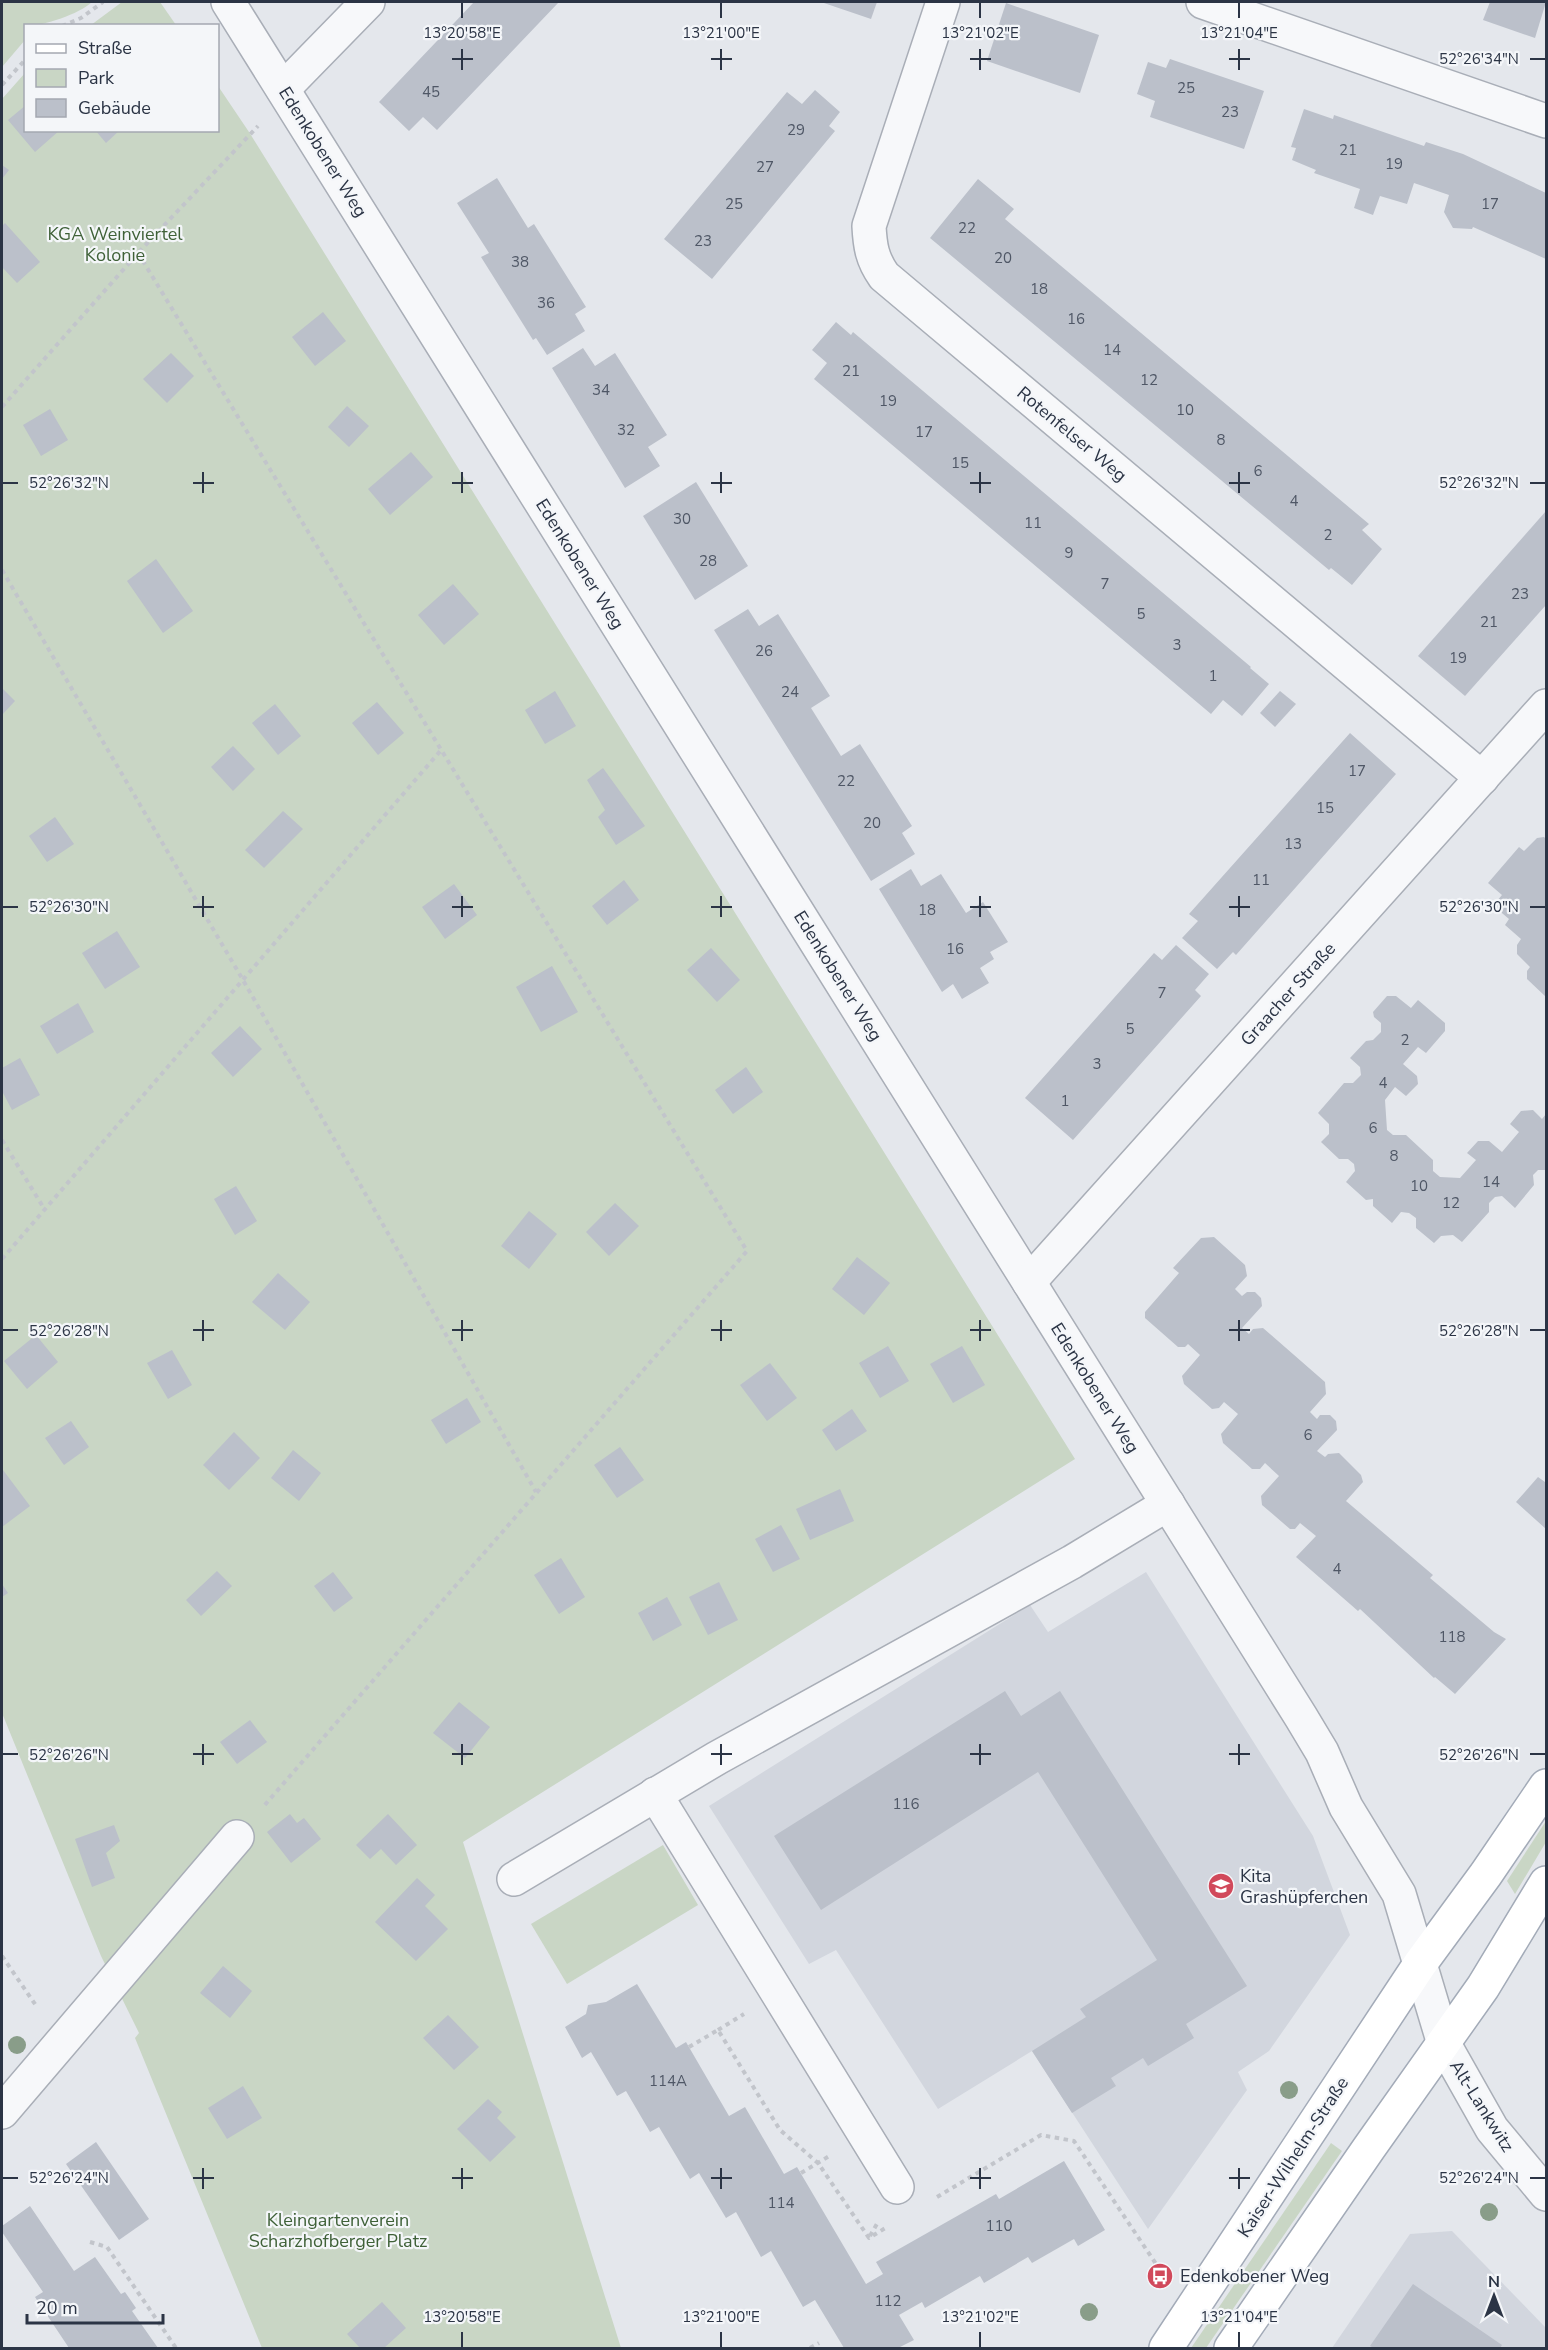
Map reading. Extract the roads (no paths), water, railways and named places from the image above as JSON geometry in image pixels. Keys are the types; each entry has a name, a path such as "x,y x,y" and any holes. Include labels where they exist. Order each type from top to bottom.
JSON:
{"main road":[{"name":"Kaiser-Wilhelm-Straße","path":"1166,2349 1420,1964 1486,1874 1546,1785"},
{"path":"1231,2349 1369,2148 1484,1987 1546,1883"}],"street":[{"name":"Edenkobener Weg","path":"228,2 1322,1752 1346,1807 1399,1894 1420,1964"},
{"path":"283,89 368,2"},
{"name":"Rotenfelser Weg","path":"943,2 869,226 870,247 875,263 884,276 1482,778"},
{"path":"1203,2 1546,121"},
{"name":"Graacher Straße","path":"1029,1282 1546,706"},
{"path":"514,1879 655,1794 1072,1562 1168,1504"},
{"path":"655,1794 897,2187"},
{"path":"2,2112 237,1837"},
{"path":"1420,1964 1444,2044"},
{"name":"Alt-Lankwitz","path":"1444,2044 1492,2129 1546,2194"}],"place":[{"name":"Kita Grashüpferchen","path":"1221,1886"},
{"name":"Edenkobener Weg","path":"1160,2276"}],"park label":[{"name":"KGA Weinviertel Kolonie","path":"115,244"},
{"name":"Kleingartenverein Scharzhofberger Platz","path":"338,2230"}]}
